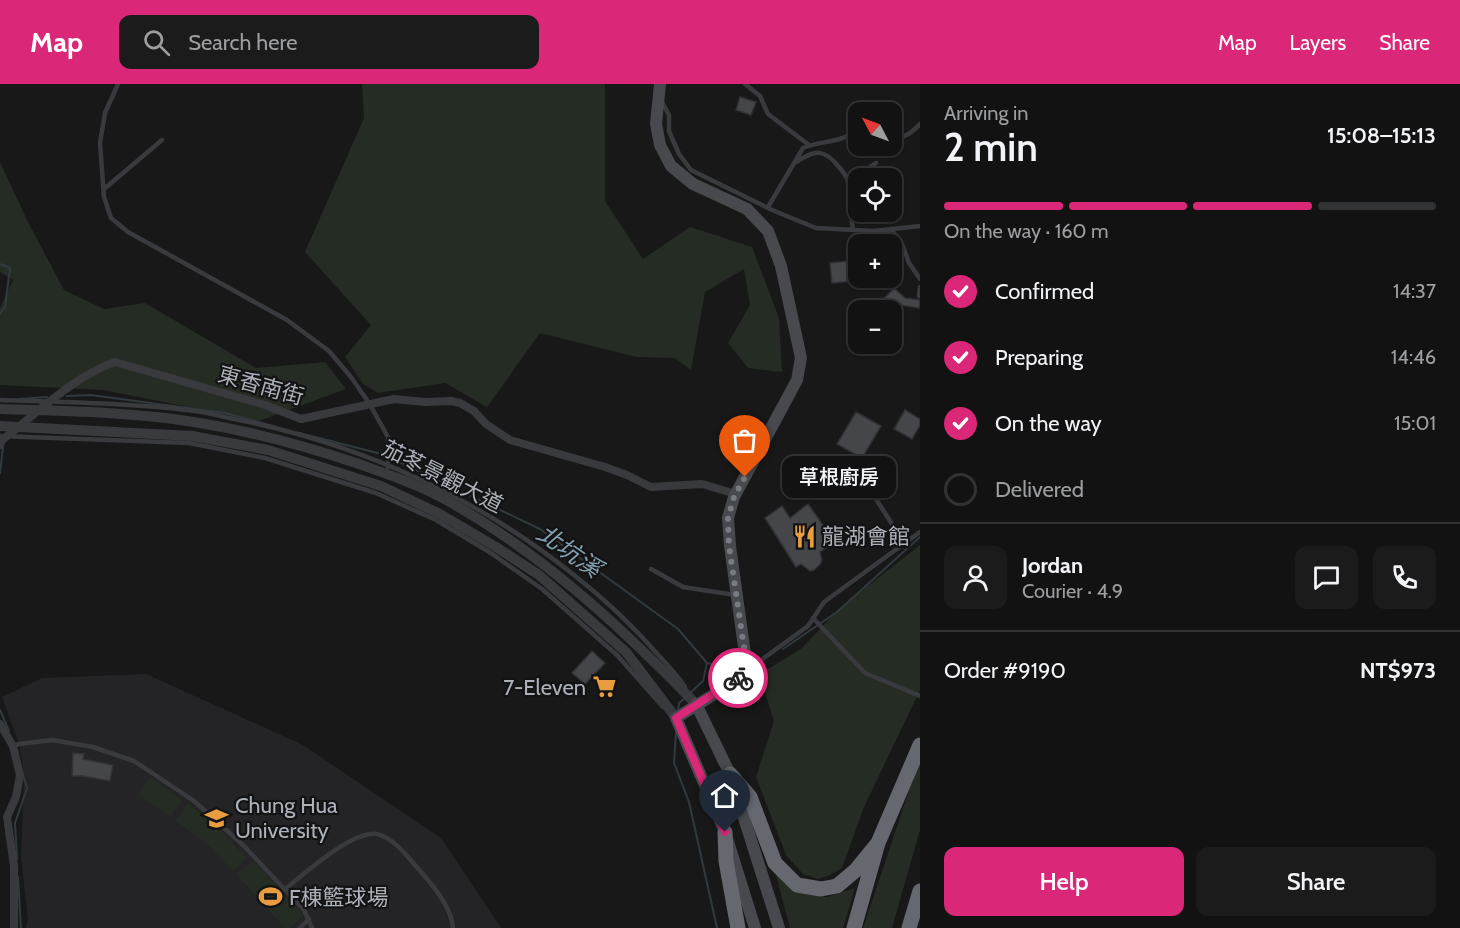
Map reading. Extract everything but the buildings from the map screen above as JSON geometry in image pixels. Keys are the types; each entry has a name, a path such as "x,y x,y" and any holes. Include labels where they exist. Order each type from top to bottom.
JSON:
{"highway":[{"path":"854,928 878,843 920,745"},
{"path":"730,774 750,797 775,863 797,885 821,889 837,886 856,870 878,843"},
{"path":"725,832 726,861 738,928"},
{"path":"909,928 920,891"}],"main road":[{"path":"660,84 656,124 660,145 671,166 693,184 747,209 768,231 790,300 801,358 797,380 736,494 728,518 729,546 745,654 742,673 734,682 676,718 725,832 755,928"},
{"path":"696,704 730,774 779,928"}],"street":[{"name":"東香南街","path":"0,446 2,440 69,387 103,366 115,362 265,405 301,419 394,399 460,403 474,411 486,424 510,440 604,467 651,487 702,484 736,494"},
{"path":"0,409 108,408 280,439 388,470 447,500 512,541 584,595 634,641 696,704"},
{"path":"0,426 106,435 192,436 268,450 379,489 440,514 539,575 573,604 626,652 676,718"},
{"path":"0,724 13,746 20,775 16,797 7,817 14,866 14,928"}],"lane":[{"path":"118,84 105,113 100,143 104,189 111,218 128,232 287,320 329,351 351,376 388,438 388,470"},
{"path":"745,84 760,96 768,114 809,146"},
{"path":"658,97 669,115 669,131 679,154 691,170 816,228 874,231 920,226"},
{"path":"902,137 915,130 920,124"},
{"path":"768,207 799,153 809,146 848,136"},
{"path":"104,189 162,140"},
{"path":"793,165 809,154 825,154 836,163 848,182"},
{"path":"869,168 876,163"},
{"path":"852,222 853,230"},
{"path":"891,229 902,244 909,263 920,279"},
{"path":"919,296 920,287"},
{"path":"0,400 108,408"},
{"name":"茄苳景觀大道","path":"0,436 106,435 189,443 265,458 379,489 491,553 542,589 617,655 655,701 676,718"},
{"path":"237,444 265,458"},
{"name":"茄苳景觀大道","path":"388,470 453,495 552,557 591,588 640,634 683,683 696,704"},
{"path":"847,470 872,493 905,544"},
{"path":"477,509 512,541"},
{"path":"742,673 808,626 824,602 920,532"},
{"path":"651,569 682,587 738,596"},
{"path":"573,604 617,655"},
{"path":"813,618 866,673 920,696"},
{"path":"13,746 52,740 93,747 134,761 194,801 244,846 304,910 312,928"},
{"path":"284,890 329,854 361,835 377,834 392,841 425,877 441,897 453,920 453,928"},
{"path":"300,928 309,919"}],"shaded area":[{"path":"362,84 605,84 605,201 643,259 690,227 752,247 779,318 782,372 748,368 728,343 750,305 744,269 705,292 691,370 675,358 637,357 540,333 487,407 445,383 378,393 363,384 345,357 371,325 305,252 364,118"},
{"path":"0,162 64,290 104,309 145,303 256,368 325,362 346,389 259,421 103,390 0,385 0,308 13,280 0,272"},
{"path":"920,545 920,690 864,807 842,868 818,879 803,874 786,855 756,777 774,721 759,675 802,648 840,608"},
{"name":"Chung Hua University","path":"146,674 303,745 441,838 501,928 26,928 28,919 21,858 24,774 19,744 2,697 42,678"},
{"path":"920,757 920,830 892,928 863,928"},
{"path":"150,777 182,800 170,817 138,794"},
{"path":"188,803 219,828 247,858 233,871 206,843 176,821"},
{"name":"F棟籃球場","path":"254,861 304,915 290,928 285,928 236,874"},
{"path":"774,868 817,896 827,897 855,888 843,928 790,928"}],"waterway":[{"name":"北坑溪","path":"0,264 10,268 5,307 0,314"},
{"name":"北坑溪","path":"67,396 91,395 225,413 277,427"},
{"name":"北坑溪","path":"20,399 47,397"},
{"name":"北坑溪","path":"300,433 381,454"},
{"path":"0,473 3,447"},
{"name":"北坑溪","path":"389,457 540,529 678,629 707,663 732,669"},
{"name":"北坑溪","path":"783,649 837,612 920,537"},
{"path":"690,693 703,681 707,663"},
{"path":"678,712 679,703 686,697"},
{"path":"0,710 9,731"},
{"path":"676,733 674,763 689,802 717,928"},
{"path":"17,859 15,823 27,788 23,775"},
{"path":"18,877 21,928"}],"way so far":[{"path":"738,678 742,673 745,654 729,546 728,518 734,497 745,477"}],"place":[{"name":"草根廚房","path":"745,477"},
{"name":"龍湖會館","path":"804,536"},
{"name":"7-Eleven","path":"604,687"},
{"name":"Chung Hua University","path":"217,818"},
{"name":"F棟籃球場","path":"271,897"}],"route":[{"path":"725,832 676,718 738,678"}]}
